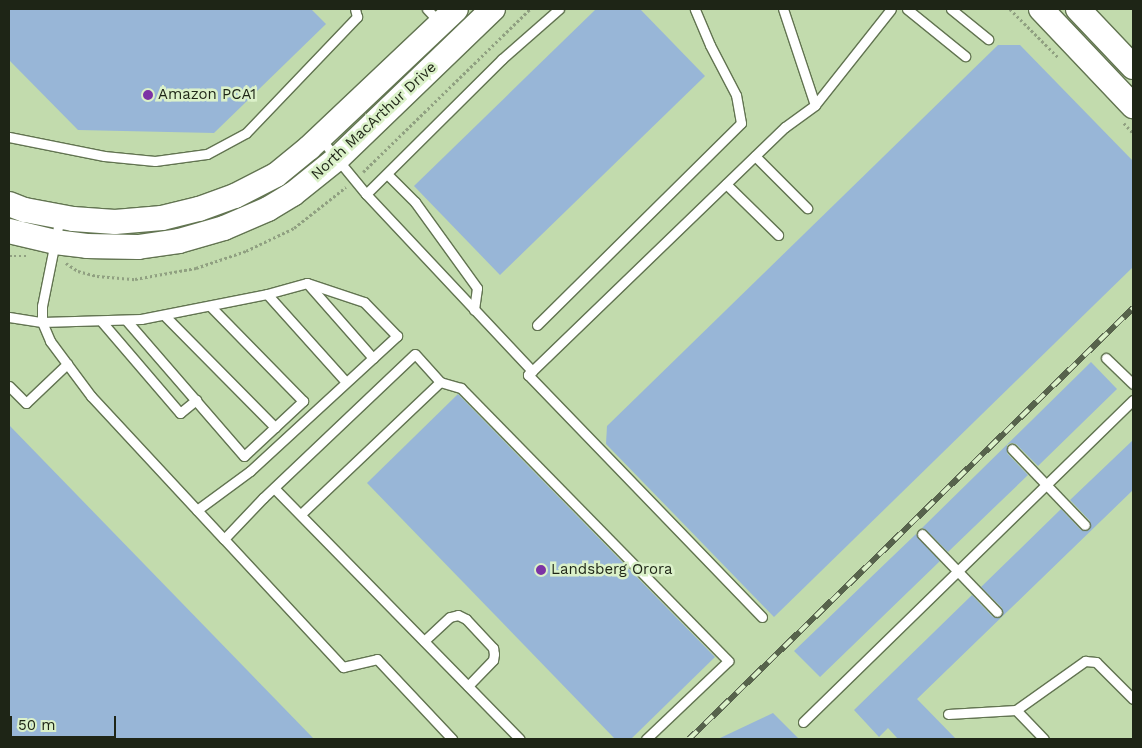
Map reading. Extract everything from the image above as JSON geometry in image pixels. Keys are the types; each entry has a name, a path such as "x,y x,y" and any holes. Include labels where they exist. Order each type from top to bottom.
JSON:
{"main road":[{"name":"North MacArthur Drive","path":"9,232 55,242 87,246 138,247 179,241 215,230 268,209 293,194 338,158 493,9"},
{"path":"1041,9 1133,106"},
{"path":"1078,9 1133,67"},
{"name":"North MacArthur Drive","path":"9,204 60,217 115,222 162,218 199,209 235,196 276,174 320,137 441,14"}],"lane":[{"path":"9,137 104,156 155,161 207,154 246,133 357,17 355,9"},
{"path":"366,194 502,59 559,9"},
{"path":"537,325 741,123 736,95 710,45 695,9"},
{"path":"783,9 815,105"},
{"path":"762,617 528,375 785,127 815,105 891,9"},
{"path":"907,9 965,56"},
{"path":"951,9 988,39"},
{"path":"320,137 366,194 532,371"},
{"path":"755,156 807,208"},
{"path":"387,174 415,202 477,288 474,310"},
{"path":"726,184 778,235"},
{"path":"60,217 42,306 42,322 50,341 91,396 344,667 376,659 452,739"},
{"path":"9,317 42,322 126,320 210,306 307,283 364,302 397,336 250,471 197,510"},
{"path":"307,283 373,358"},
{"path":"267,294 346,382"},
{"path":"126,320 244,456 303,401 210,306"},
{"path":"164,315 275,427"},
{"path":"102,322 180,413 196,400"},
{"path":"224,539 274,488 415,354 440,382 461,388 728,661 646,739"},
{"path":"1106,358 1133,384"},
{"path":"9,386 26,403 67,364"},
{"path":"301,514 440,382"},
{"path":"803,722 1133,400"},
{"path":"1012,449 1085,525"},
{"path":"274,488 520,739"},
{"path":"922,534 997,612"},
{"path":"424,641 450,617 458,615 466,618 494,648 493,660 468,686"},
{"path":"948,714 1016,710 1085,661 1096,662 1133,699"},
{"path":"1016,710 1044,739"}],"shaded area":[{"path":"9,9 1133,9 1133,739 9,739"}],"building":[{"name":"Amazon PCA1","path":"9,9 311,9 326,24 214,133 78,130 9,60"},
{"path":"596,9 640,9 705,76 500,275 414,186"},
{"path":"998,45 1020,45 1133,161 1133,267 774,617 606,444 607,426"},
{"path":"1091,362 1117,389 1038,466 1016,444 1011,443 1007,445 1007,453 1028,475 948,552 922,528"},
{"name":"Landsberg Orora","path":"458,394 715,657 631,739 615,739 367,483"},
{"path":"9,425 314,739 9,739"},
{"path":"1133,440 1133,490 917,699 956,739 898,739 888,728 879,737 854,710 972,595 993,617 998,618 1002,616 1002,608 981,587 1061,509 1081,530 1086,531 1090,529 1090,521 1070,500"},
{"path":"916,534 940,561 820,677 794,651"},
{"path":"773,713 799,739 718,739"}],"railway":[{"path":"689,739 1133,308"}],"place":[{"name":"Amazon PCA1","path":"148,95"},
{"name":"Landsberg Orora","path":"541,570"}]}
